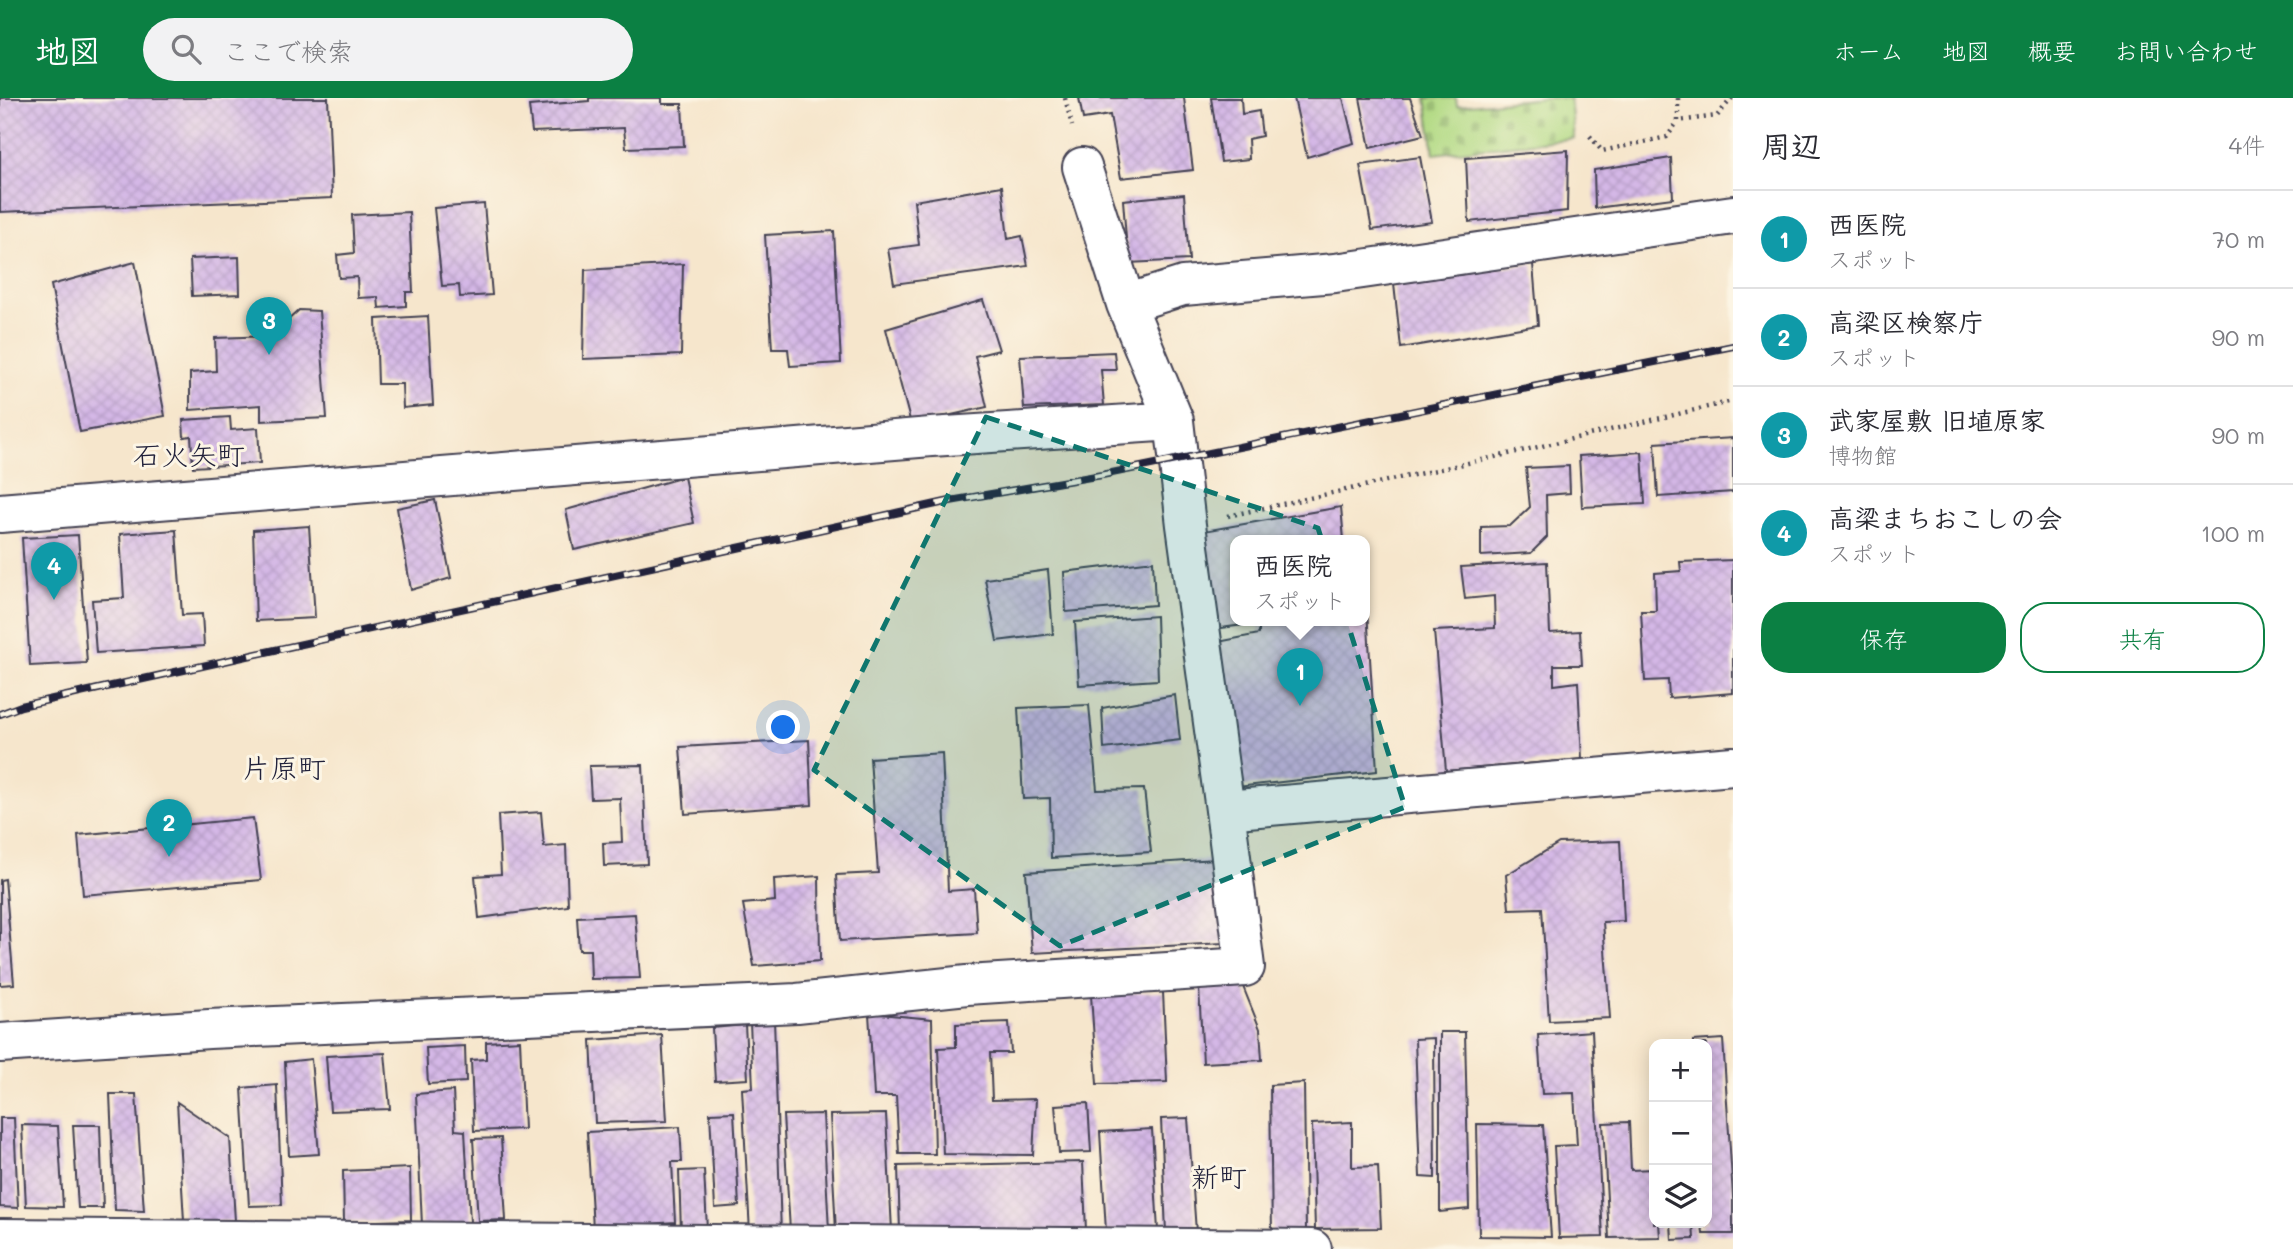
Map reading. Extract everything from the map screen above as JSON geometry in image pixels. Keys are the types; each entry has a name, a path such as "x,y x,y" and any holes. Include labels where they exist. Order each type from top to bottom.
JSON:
{"street":[{"path":"0,1043 209,1029 797,1003 967,985 1245,967 1174,421 1126,304 1082,167"},
{"path":"1126,304 1183,286 1335,273 1733,215"},
{"path":"0,513 917,438 1174,421"},
{"path":"1225,810 1733,766"},
{"path":"0,1238 1312,1249"}],"path":[{"path":"1590,136 1602,151 1667,137 1678,121 1678,98"},
{"path":"1678,121 1717,116 1732,98"},
{"path":"1186,525 1733,401"}],"highlighted area":[{"path":"986,417 1318,528 1405,807 1060,946 814,770"}],"green space":[{"path":"1426,98 1456,98 1457,106 1570,98 1574,138 1434,154"}],"building":[{"path":"0,98 328,98 332,198 0,212"},
{"path":"589,98 662,98 662,104 682,104 684,146 626,148 624,128 532,132 529,106 589,101"},
{"path":"1079,98 1184,98 1193,170 1121,178 1110,115 1083,119"},
{"path":"1211,98 1241,98 1242,114 1259,111 1262,136 1248,139 1249,159 1221,162"},
{"path":"1294,98 1343,98 1354,143 1307,157"},
{"path":"1360,98 1410,98 1423,135 1370,148"},
{"path":"1568,150 1567,211 1469,222 1466,158"},
{"path":"1420,157 1432,222 1372,230 1360,165"},
{"path":"1671,158 1673,198 1595,208 1594,170"},
{"path":"1002,186 1008,239 1022,236 1028,266 894,284 888,249 919,245 914,201"},
{"path":"1184,194 1189,260 1128,263 1123,200"},
{"path":"484,204 492,295 460,297 459,285 442,286 434,208"},
{"path":"409,212 413,292 406,292 406,306 379,308 378,297 358,298 357,277 339,278 337,255 354,253 352,215"},
{"path":"834,231 841,363 790,366 788,349 772,349 765,235"},
{"path":"239,257 240,294 192,296 190,259"},
{"path":"135,262 165,416 80,432 51,285"},
{"path":"683,264 681,355 583,359 585,270"},
{"path":"1533,264 1538,325 1401,348 1394,284"},
{"path":"983,300 999,350 975,356 987,407 911,424 886,329"},
{"path":"299,310 319,311 327,418 261,421 261,405 190,410 190,373 216,371 215,338 271,336"},
{"path":"428,316 433,405 403,408 402,384 378,384 376,319"},
{"path":"1114,352 1116,370 1101,370 1104,405 1024,408 1020,356"},
{"path":"230,417 231,430 258,428 260,463 193,467 191,436 184,437 183,420"},
{"path":"1733,438 1733,492 1658,497 1655,443"},
{"path":"1642,452 1645,504 1582,507 1579,456"},
{"path":"1569,466 1570,493 1546,495 1547,537 1531,553 1481,556 1481,527 1510,526 1530,507 1526,468"},
{"path":"684,477 694,523 574,550 566,510"},
{"path":"435,500 451,578 411,590 397,508"},
{"path":"1341,507 1344,535 1230,535 1230,626 1236,626 1213,629 1204,531"},
{"path":"309,526 315,618 256,621 253,530"},
{"path":"176,530 182,615 202,614 204,646 96,653 92,600 124,598 120,534"},
{"path":"78,535 87,663 30,666 22,538"},
{"path":"1733,560 1733,693 1669,698 1668,680 1645,681 1641,611 1656,611 1655,573 1681,571 1680,562"},
{"path":"1153,561 1155,605 1066,612 1064,572"},
{"path":"1547,562 1550,633 1580,631 1582,665 1554,665 1554,685 1578,682 1582,759 1446,771 1434,631 1495,628 1494,596 1465,599 1461,567"},
{"path":"1048,570 1053,634 997,641 985,579"},
{"path":"1156,616 1158,680 1079,685 1075,622"},
{"path":"1259,626 1368,626 1377,771 1237,787 1218,642 1259,634"},
{"path":"1175,695 1180,740 1104,749 1102,708"},
{"path":"1089,705 1097,790 1144,789 1151,852 1051,858 1050,798 1023,799 1018,708"},
{"path":"809,740 812,805 685,814 680,747"},
{"path":"942,753 948,891 974,889 977,933 840,941 836,875 878,873 870,758"},
{"path":"643,765 647,864 604,866 603,843 622,842 620,798 591,799 589,766"},
{"path":"541,812 544,847 566,845 568,906 479,918 475,876 501,874 498,815"},
{"path":"253,818 261,880 83,895 78,835"},
{"path":"1620,841 1624,921 1603,922 1610,1018 1549,1021 1542,908 1509,909 1506,875 1559,843"},
{"path":"1215,859 1224,943 1032,953 1026,872"},
{"path":"819,876 820,961 754,966 743,904 775,901 774,879"},
{"path":"5,879 14,984 0,985 0,880"},
{"path":"635,914 640,978 591,979 590,950 579,950 577,917"},
{"path":"1242,984 1260,1029 1262,1060 1203,1063 1199,987"},
{"path":"1163,992 1167,1082 1097,1084 1091,995"},
{"path":"869,1013 932,1019 935,1154 899,1154 896,1096 874,1096"},
{"path":"774,1019 781,1234 750,1232 742,1089 753,1088 750,1022"},
{"path":"1009,1022 1011,1053 990,1053 992,1100 1036,1099 1033,1155 943,1154 938,1048 956,1047 956,1024"},
{"path":"745,1025 748,1079 715,1081 712,1028"},
{"path":"1592,1031 1603,1237 1559,1238 1554,1146 1577,1145 1574,1093 1542,1094 1538,1035"},
{"path":"1440,1032 1465,1032 1469,1209 1440,1212"},
{"path":"662,1035 667,1121 595,1123 591,1040"},
{"path":"1434,1038 1435,1178 1420,1177 1415,1039"},
{"path":"1723,1039 1733,1234 1703,1234 1702,1228 1712,1228 1712,1040"},
{"path":"520,1040 524,1129 474,1131 471,1060 486,1059 486,1042"},
{"path":"465,1046 466,1082 428,1084 426,1048"},
{"path":"385,1053 390,1109 330,1111 326,1056"},
{"path":"311,1059 319,1154 289,1156 285,1062"},
{"path":"1304,1083 1306,1234 1272,1235 1270,1085"},
{"path":"277,1085 282,1205 249,1206 242,1088"},
{"path":"453,1091 455,1130 465,1131 470,1222 422,1225 416,1094"},
{"path":"110,1094 136,1094 144,1211 115,1210"},
{"path":"177,1102 230,1138 235,1221 184,1221"},
{"path":"1088,1103 1091,1152 1059,1153 1055,1105"},
{"path":"734,1112 739,1206 715,1208 710,1113"},
{"path":"823,1114 829,1231 790,1230 783,1115"},
{"path":"886,1114 892,1231 836,1232 830,1115"},
{"path":"0,1118 14,1118 18,1208 0,1207"},
{"path":"1188,1118 1196,1232 1166,1232 1161,1119"},
{"path":"1352,1122 1352,1167 1378,1166 1381,1228 1315,1229 1312,1124"},
{"path":"1629,1122 1631,1170 1649,1169 1649,1228 1659,1228 1660,1237 1609,1238 1603,1123"},
{"path":"1477,1124 1543,1125 1551,1237 1479,1236"},
{"path":"22,1125 58,1126 63,1207 26,1206"},
{"path":"73,1125 100,1125 103,1208 78,1208"},
{"path":"680,1127 682,1162 672,1162 675,1222 593,1228 587,1132"},
{"path":"1152,1129 1158,1231 1106,1231 1100,1132"},
{"path":"501,1138 506,1220 478,1221 473,1139"},
{"path":"1083,1162 1086,1231 900,1231 898,1166"},
{"path":"410,1168 411,1220 344,1222 343,1171"},
{"path":"704,1170 707,1229 681,1231 679,1171"},
{"path":"1671,1228 1693,1228 1694,1239 1672,1240"}],"railway":[{"path":"0,714 21,706 950,501 1102,475 1733,346"}],"place":[{"name":"武家屋敷 旧埴原家","path":"269,355"},
{"name":"高梁まちおこしの会","path":"54,600"},
{"name":"西医院","path":"1300,706"},
{"name":"高梁区検察庁","path":"169,857"}],"district":[{"name":"石火矢町","path":"189,455"},
{"name":"片原町","path":"284,768"},
{"name":"新町","path":"1219,1177"}]}
